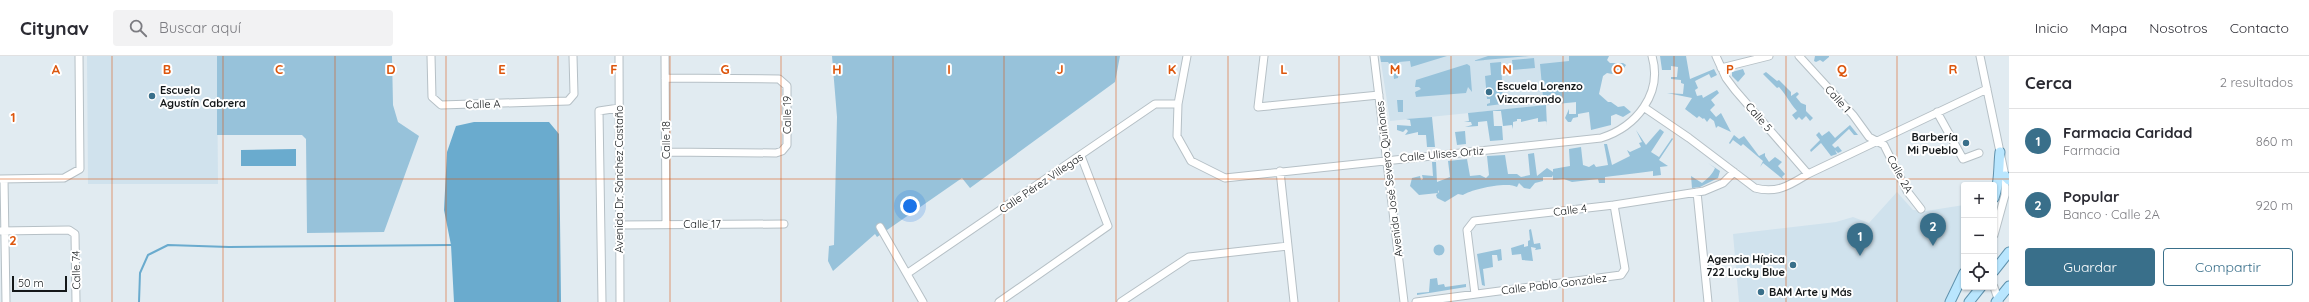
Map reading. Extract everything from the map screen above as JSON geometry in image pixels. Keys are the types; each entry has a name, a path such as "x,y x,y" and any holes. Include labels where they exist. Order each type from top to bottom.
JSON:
{"main road":[{"path":"1997,188 1999,181 1998,166 2000,152"},
{"path":"1997,266 2009,252"},
{"path":"1950,302 1961,279"},
{"path":"1998,301 2009,286"},
{"path":"1969,302 1979,290"}],"street":[{"path":"6,302 2,232 2,179 64,178 80,169 79,56"},
{"name":"Calle A","path":"431,56 432,98 441,105 568,101 574,94 573,56"},
{"name":"Avenida Dr. Sánchez Castaño","path":"619,56 620,302"},
{"name":"Calle 18","path":"665,56 666,224"},
{"name":"Calle Ulises Ortiz","path":"1187,56 1178,104 1178,136 1191,161 1225,178 1387,159 1601,138 1626,128 1644,108 1653,84 1654,68 1652,56"},
{"path":"1264,56 1258,107 1379,95"},
{"name":"Avenida José Severo Quiñones","path":"1374,56 1404,302"},
{"name":"Calle 5","path":"1716,56 1721,68 1735,90 1808,174"},
{"path":"1721,68 1769,56"},
{"name":"Calle 1","path":"1799,56 1853,115 1869,137 1876,142"},
{"path":"1980,56 2000,152 2007,178 2005,195 1997,224"},
{"name":"Calle 19","path":"665,78 779,79 787,86 787,145 782,151 776,153 666,152"},
{"path":"1644,108 1755,188 1767,192 1783,189 1808,174 1987,89"},
{"name":"Calle Pérez Villegas","path":"908,273 1155,104 1178,104"},
{"path":"602,302 599,111 619,108"},
{"path":"1937,112 1963,159 1979,153"},
{"name":"Calle 2A","path":"1876,142 1884,145 1907,191 1921,210"},
{"path":"999,302 1108,226 1081,156"},
{"path":"1280,171 1294,302"},
{"name":"Calle 4","path":"1475,294 1467,236 1468,226 1471,223 1614,205 1697,192 1718,186 1734,172"},
{"path":"1697,192 1708,302"},
{"name":"Calle Pablo González","path":"1416,302 1621,275 1625,269 1614,205"},
{"name":"Calle 17","path":"619,225 784,224"},
{"path":"880,227 908,273 923,302"},
{"name":"Calle 74","path":"2,232 69,230 75,234 76,302"},
{"path":"1121,302 1189,257 1288,246"},
{"path":"1995,290 1998,301"}],"shaded area":[{"name":"Escuela Agustín Cabrera","path":"87,56 217,56 218,184 88,184"},
{"path":"217,56 392,56 393,105 398,122 419,136 384,232 307,233 306,139 302,135 217,135"},
{"path":"832,56 1120,56 1115,82 970,188 962,178 877,237 875,234 833,271 828,261 829,246 834,245 837,117"},
{"name":"Escuela Lorenzo Vizcarrondo","path":"1380,56 1609,56 1588,101 1390,121"},
{"path":"1380,56 1447,56 1411,67 1410,61 1399,62 1398,78 1394,79 1393,69 1388,62 1381,62"},
{"path":"1488,56 1529,56 1473,61"},
{"path":"1569,56 1609,56 1607,60 1610,63 1623,63 1626,65 1622,71 1620,69 1612,74 1607,73 1603,76 1599,94 1608,102 1611,102 1618,107 1624,106 1631,112 1623,117 1616,114 1611,116 1611,125 1591,130 1589,112 1578,114 1578,117 1573,118 1571,122 1568,122 1565,118 1569,109 1569,114 1576,114 1576,102 1546,105 1545,100 1539,101 1539,98 1543,97 1540,64 1569,61"},
{"path":"1660,56 1686,56 1690,79 1714,69 1717,75 1711,78 1709,74 1695,81 1698,88 1695,90 1697,96 1702,95 1703,98 1717,90 1719,93 1711,100 1715,105 1710,110 1716,117 1721,113 1731,132 1718,126 1716,128 1714,121 1710,118 1707,122 1704,118 1703,119 1699,116 1697,118 1685,109 1692,98 1667,93 1683,94 1684,84 1681,83 1681,80 1671,79 1671,77 1677,77 1678,67 1671,66 1671,70 1662,70"},
{"path":"1815,56 1829,57 1823,62 1820,60 1816,62 1814,61"},
{"path":"1534,58 1535,68 1513,70 1512,60"},
{"path":"1501,62 1503,101 1508,101 1509,103 1487,106 1487,104 1490,103 1490,99 1487,99 1485,76 1491,75 1490,63"},
{"path":"1467,64 1470,66 1472,92 1468,87 1466,93 1416,97 1415,92 1421,89 1419,87 1415,87 1416,80"},
{"path":"1743,69 1745,74 1738,82 1732,76 1732,72"},
{"path":"1766,72 1777,81 1779,80 1791,92 1791,96 1797,92 1799,94 1796,97 1801,103 1806,105 1806,111 1813,118 1810,121 1806,116 1802,120 1799,117 1796,120 1792,115 1797,111 1779,87 1777,88 1763,74"},
{"path":"1397,100 1403,100 1403,112 1398,112"},
{"path":"1546,105 1547,121 1538,122 1538,118 1521,122 1521,119 1517,119 1517,121 1513,122 1513,129 1512,125 1503,126 1501,111 1493,111 1494,126 1502,126 1503,140 1490,141 1487,121 1478,122 1478,126 1465,127 1472,125 1471,122 1464,122 1469,121 1468,113"},
{"path":"1432,117 1435,147 1427,147 1426,135 1418,135 1418,132 1405,135 1408,131 1406,129 1403,132 1397,130 1397,125 1411,126 1410,120 1406,119"},
{"path":"474,122 549,122 559,134 561,302 454,302 451,245 444,210 447,152 456,126"},
{"path":"1850,125 1858,135 1854,135 1849,129 1832,145 1835,148 1838,146 1842,151 1838,153 1835,150 1837,154 1831,156 1821,143 1811,152 1810,150 1820,140 1816,135 1819,132 1822,136 1829,131 1835,138"},
{"path":"1660,129 1664,132 1651,152 1659,157 1672,138 1673,139 1659,160 1668,166 1660,167 1661,175 1653,176 1653,171 1605,177 1605,183 1599,183 1598,179 1572,182 1564,179 1553,180 1553,175 1552,177 1543,177 1543,181 1535,183 1530,189 1524,188 1519,183 1517,187 1512,185 1490,186 1474,190 1463,195 1458,194 1445,202 1437,198 1436,195 1438,193 1419,195 1410,186 1412,178 1420,176 1421,180 1423,179 1422,175 1433,176 1432,162 1436,162 1437,182 1450,177 1448,161 1467,159 1470,176 1480,175 1486,178 1489,175 1487,156 1505,155 1508,174 1517,174 1521,177 1530,175 1528,154 1534,153 1537,176 1547,168 1553,172 1553,169 1570,166 1569,149 1581,147 1583,165 1589,167 1594,164 1596,167 1608,165 1604,144 1607,144 1612,165 1630,156 1627,150 1630,152 1641,147 1639,143 1642,142 1636,130 1646,145"},
{"path":"1465,131 1466,144 1457,145 1455,132"},
{"path":"1734,135 1739,139 1744,136 1759,156 1765,153 1765,156 1769,162 1775,157 1782,162 1778,166 1785,174 1782,177 1784,180 1763,163 1760,167 1763,161 1743,144 1741,146 1733,140 1730,144 1729,143"},
{"path":"296,149 296,166 241,166 241,150"},
{"path":"1708,163 1720,171 1718,178 1700,187 1692,188 1691,176 1702,183 1712,173 1715,168"},
{"path":"1897,192 1913,210 1926,211 1961,205 1961,270 1947,302 1739,302 1733,234 1836,222 1853,217 1869,223"},
{"path":"1531,229 1534,244 1540,243 1541,249 1535,250 1536,248 1531,247 1533,261 1522,260 1521,254 1512,255 1511,248 1524,244 1524,247 1528,246 1528,241 1530,240 1529,230"},
{"path":"1439,244 1443,246 1445,250 1443,254 1439,256 1435,254 1433,250 1435,246"},
{"path":"1501,249 1502,260 1498,261 1497,255 1492,255 1493,267 1483,269 1485,286 1482,285 1477,254"},
{"path":"1437,278 1438,285 1444,284 1445,287 1466,284 1466,287 1417,295 1417,293 1429,292 1430,279"}],"waterway":[{"path":"139,302 140,273 148,255 168,245 229,247 451,245"}],"place":[{"name":"Escuela Lorenzo Vizcarrondo","path":"1489,92"},
{"name":"Escuela Agustín Cabrera","path":"152,96"},
{"name":"Barbería Mi Pueblo","path":"1966,143"},
{"name":"Popular","path":"1933,246"},
{"name":"Farmacia Caridad","path":"1860,256"},
{"name":"Agencia Hípica 722 Lucky Blue","path":"1793,265"},
{"name":"BAM Arte y Más","path":"1761,292"}]}
